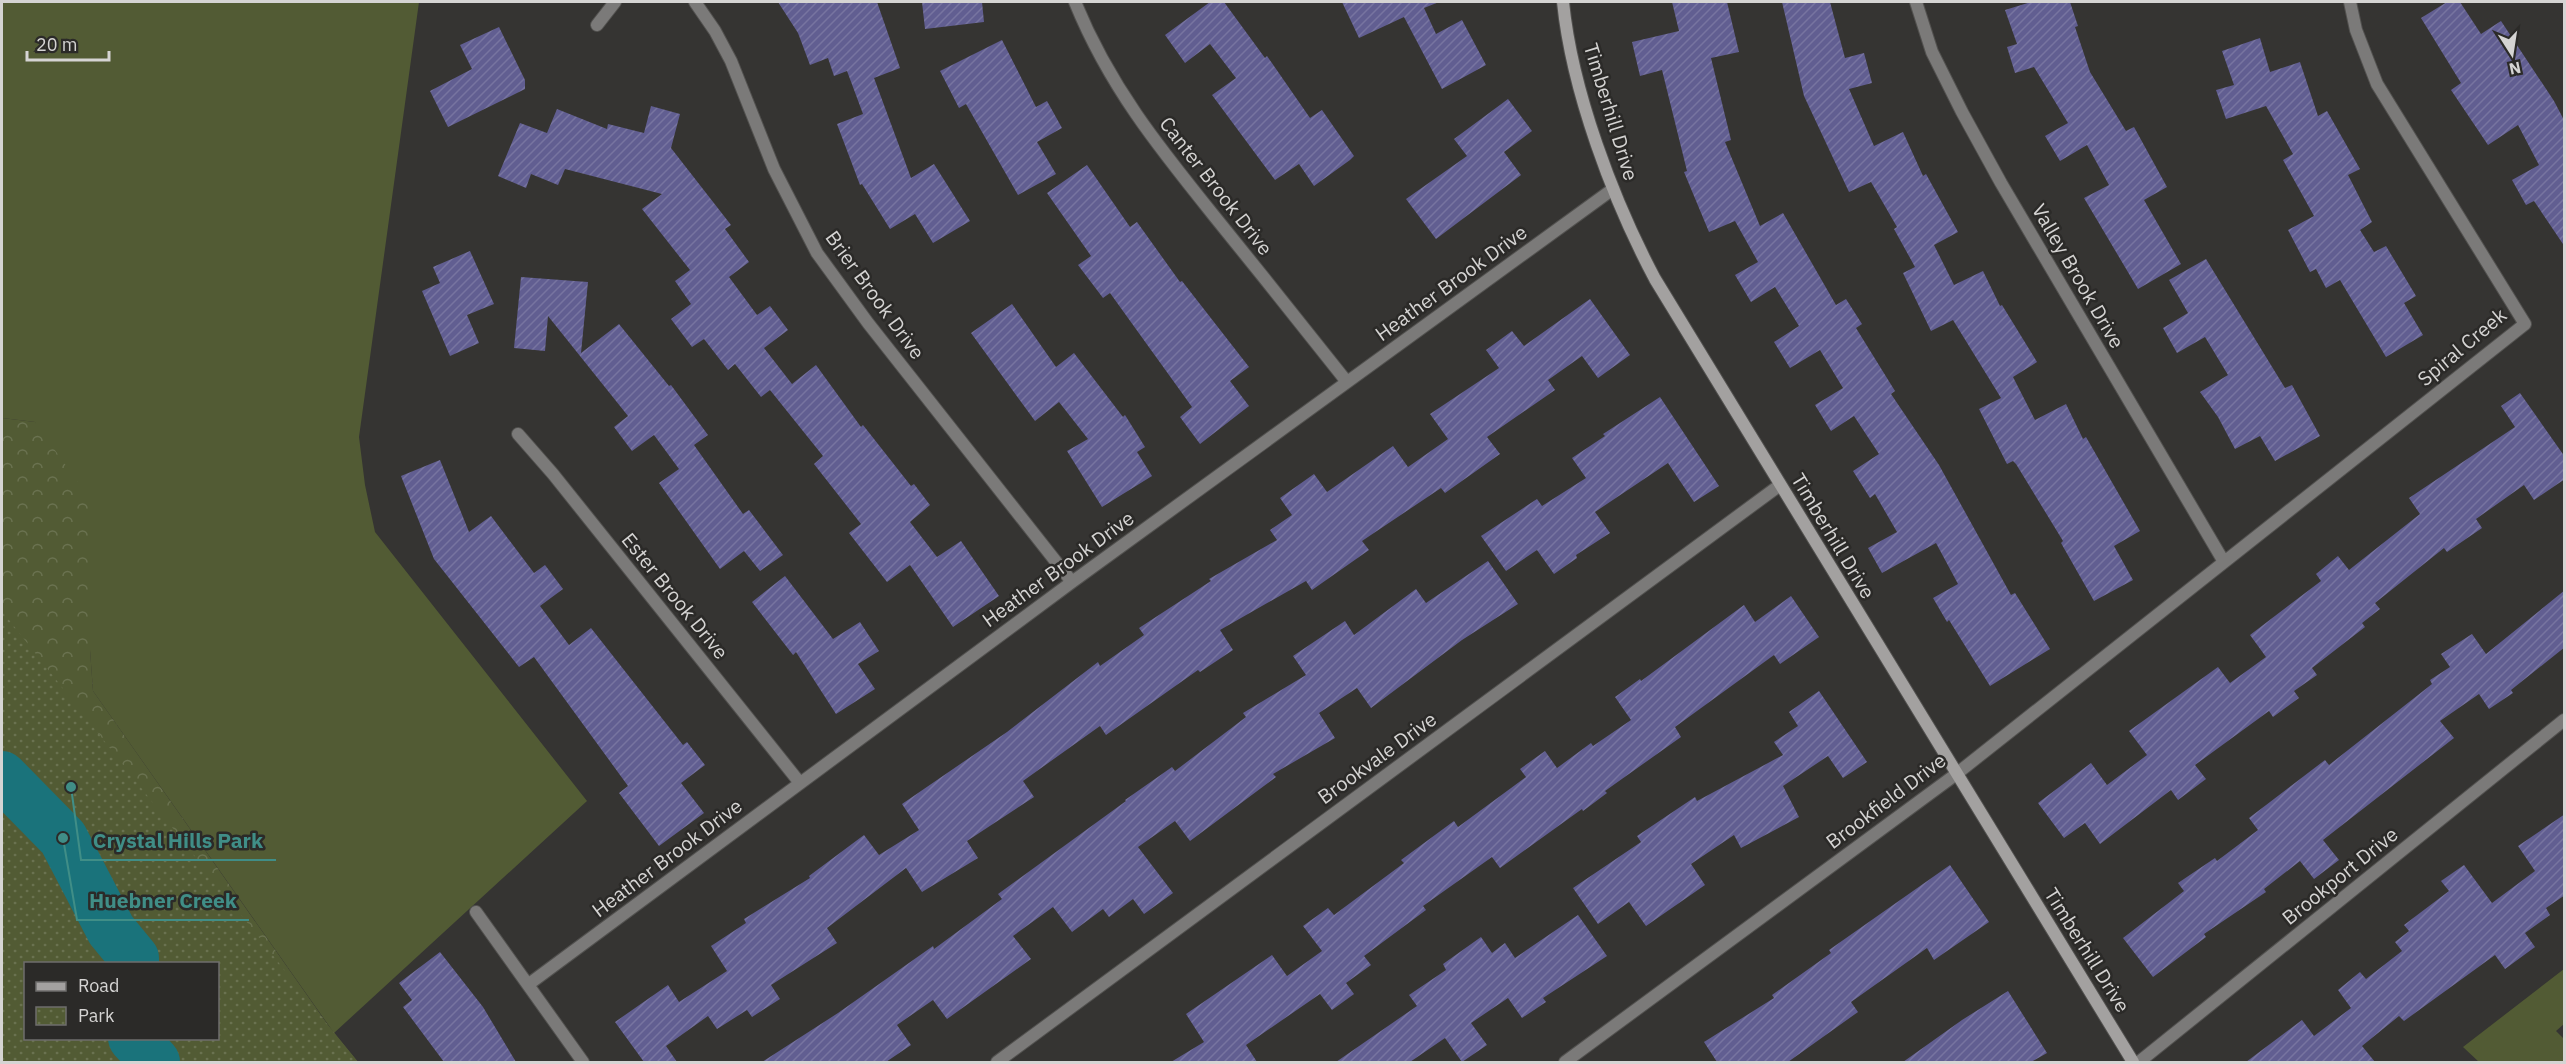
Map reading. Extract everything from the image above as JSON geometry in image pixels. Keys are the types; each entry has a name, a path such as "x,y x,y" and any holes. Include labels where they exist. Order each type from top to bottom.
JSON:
{"street":[{"path":"597,25 615,2"},
{"name":"Brier Brook Drive","path":"695,2 715,31 731,61 774,169 817,253 868,323 1072,582"},
{"name":"Canter Brook Drive","path":"1075,2 1091,40 1113,82 1151,137 1347,382"},
{"name":"Timberhill Drive","path":"1563,2 1576,72 1629,232 1655,279 1955,775 2133,1062"},
{"name":"Valley Brook Drive","path":"1917,2 1932,52 1967,122 2224,562"},
{"name":"Spiral Creek","path":"2224,562 2525,324 2377,84 2356,30 2350,2"},
{"name":"Heather Brook Drive","path":"529,984 1072,582 1613,189"},
{"name":"Ester Brook Drive","path":"518,435 553,474 800,783"},
{"name":"Brookvale Drive","path":"997,1062 1780,485"},
{"name":"Brookfield Drive","path":"1565,1062 1955,775 2224,562"},
{"name":"Brookport Drive","path":"2139,1062 2565,720"},
{"path":"476,912 583,1062"}],"green space":[{"path":"2,2 419,2 359,437 365,485 375,532 587,801 334,1033 93,691 90,650 35,422 2,418"},
{"path":"2,418 35,422 89,498 90,650 93,691 328,1025 358,1062 219,1038 219,962 207,962 2,925"},
{"path":"2,611 334,1033 358,1062 2,1062"},
{"path":"2564,969 2564,1024 2556,1031 2564,1039 2564,1062 2479,1062 2463,1047"}],"building":[{"path":"778,2 877,2 900,68 874,78 911,178 934,164 970,221 933,243 915,214 890,229 862,184 860,185 837,124 863,114 847,71 834,76 828,58 810,65 798,33"},
{"path":"922,2 982,2 984,22 925,29"},
{"path":"1210,2 1224,2 1265,58 1267,56 1310,118 1322,110 1354,156 1314,186 1299,164 1275,180 1212,95 1236,78 1210,44 1185,63 1165,35"},
{"path":"1342,2 1439,2 1424,8 1436,34 1462,20 1486,65 1442,89 1404,17 1359,38"},
{"path":"1672,2 1727,2 1739,52 1711,58 1731,140 1725,142 1760,226 1783,213 1836,305 1846,299 1862,324 1856,328 1895,391 1891,394 1939,465 2011,595 2015,593 2050,649 1990,686 1933,598 1958,584 1936,543 1882,573 1868,548 1897,532 1875,494 1870,498 1853,471 1879,454 1854,416 1831,431 1815,405 1843,388 1820,350 1790,368 1774,342 1799,326 1775,287 1751,302 1735,275 1758,262 1735,221 1709,232 1684,172 1687,171 1662,70 1640,76 1632,42 1679,31"},
{"path":"1782,2 1830,2 1845,58 1864,53 1872,83 1849,89 1874,146 1903,132 1923,176 1926,174 1958,232 1934,245 1954,285 1983,271 2000,306 2002,305 2037,362 2013,377 2035,420 2066,404 2083,439 2086,437 2140,531 2114,546 2133,580 2094,601 2061,543 2063,541 2016,464 2013,461 2007,464 1979,409 2001,398 1953,320 1931,331 1903,273 1915,267 1894,229 1897,227 1871,182 1849,192 1804,96"},
{"path":"2031,2 2070,2 2078,26 2075,27 2090,72 2126,131 2134,127 2167,187 2144,200 2181,264 2138,289 2084,198 2109,185 2087,145 2060,161 2045,136 2068,123 2034,67 2015,73 2007,47 2017,44 2005,10"},
{"path":"2447,2 2460,2 2481,34 2501,21 2554,101 2565,122 2565,247 2534,201 2526,205 2512,180 2539,165 2518,125 2488,145 2451,90 2461,83 2421,18"},
{"path":"499,27 525,80 525,89 448,127 430,91 472,69 460,45"},
{"path":"2260,38 2270,72 2300,62 2318,116 2327,111 2360,169 2348,175 2372,222 2360,230 2374,252 2386,246 2416,296 2404,303 2423,335 2386,357 2340,280 2326,288 2316,269 2310,272 2288,230 2314,216 2283,160 2293,154 2266,106 2226,119 2216,90 2234,85 2222,51"},
{"path":"1002,40 1036,107 1047,101 1062,128 1037,142 1056,174 1018,195 966,104 959,108 940,71"},
{"path":"1508,99 1532,131 1504,152 1521,175 1436,239 1406,199 1467,156 1454,139"},
{"path":"651,106 680,114 671,148 731,225 725,229 749,262 729,277 757,315 770,306 788,330 764,348 792,384 816,365 861,427 863,425 911,486 914,484 930,505 910,522 937,557 961,541 999,596 953,627 910,565 887,582 849,533 861,524 814,464 823,456 770,390 761,397 735,364 728,370 704,339 692,347 671,319 691,304 675,281 690,270 642,209 662,194 565,169 558,185 531,174 526,188 498,176 520,123 547,133 557,109 607,129 608,124 644,133"},
{"path":"1087,165 1130,227 1137,222 1180,282 1182,281 1249,367 1230,381 1249,406 1200,444 1180,417 1192,407 1110,293 1103,298 1078,265 1091,256 1047,193"},
{"path":"470,251 494,304 467,315 479,343 450,356 422,291 440,283 433,267"},
{"path":"2206,259 2285,388 2292,385 2320,436 2275,461 2260,436 2235,449 2218,417 2200,392 2228,375 2205,337 2177,353 2163,328 2188,313 2169,280"},
{"path":"521,277 588,282 581,353 619,324 669,386 671,385 708,435 694,445 743,514 749,510 783,555 760,571 744,551 720,569 659,483 679,469 654,435 632,451 614,427 628,416 548,316 545,351 514,348"},
{"path":"1590,299 1630,355 1598,378 1582,356 1548,380 1555,390 1487,437 1500,454 1445,493 1441,488 1362,541 1369,550 1312,590 1306,581 1220,630 1233,650 1200,672 1198,670 1106,735 1100,726 1023,781 1034,797 967,841 978,858 922,892 906,868 827,928 837,943 771,985 780,999 752,1017 747,1010 717,1029 708,1016 666,1046 677,1062 644,1062 615,1022 668,985 679,1002 727,971 711,946 746,923 744,919 810,878 809,876 864,835 879,855 919,830 902,804 1007,732 1098,662 1100,666 1144,635 1139,628 1211,581 1209,579 1277,540 1270,530 1292,515 1280,498 1314,474 1327,492 1393,446 1408,467 1448,439 1430,414 1499,368 1486,350 1512,331 1524,346"},
{"path":"1012,304 1056,367 1074,353 1123,417 1125,415 1145,447 1137,452 1152,476 1102,507 1067,451 1088,439 1059,402 1035,421 971,333"},
{"path":"2520,393 2565,457 2565,479 2534,500 2524,485 2476,519 2482,528 2447,552 2444,548 2375,603 2380,609 2362,623 2365,627 2312,668 2317,675 2294,691 2299,698 2273,717 2269,711 2195,765 2206,779 2178,800 2171,790 2100,844 2085,823 2064,838 2038,803 2091,763 2107,785 2147,755 2129,731 2218,667 2230,683 2266,657 2250,635 2321,581 2316,574 2338,556 2349,570 2420,514 2409,498 2515,427 2501,406"},
{"path":"1660,397 1719,486 1694,502 1668,463 1595,512 1610,533 1576,555 1577,558 1554,574 1537,550 1506,571 1481,536 1537,499 1542,506 1586,478 1572,458 1605,436 1603,434"},
{"path":"440,460 469,532 491,516 534,573 545,565 563,589 540,606 569,645 591,628 683,745 687,742 705,765 681,783 704,813 659,846 619,793 628,786 534,657 519,667 434,559 401,476"},
{"path":"1488,561 1518,604 1462,640 1371,708 1357,688 1319,713 1335,738 1273,774 1276,777 1190,841 1175,821 1138,847 1173,893 1144,914 1133,899 1109,917 1103,909 1072,932 1053,907 1013,936 1031,959 947,1019 933,1000 897,1025 911,1045 886,1062 762,1062 838,1013 933,946 934,949 1002,899 998,894 1125,800 1172,767 1175,771 1246,717 1243,713 1306,675 1293,656 1345,621 1354,635 1416,589 1426,603"},
{"path":"785,576 833,639 860,622 879,651 858,664 875,689 836,714 796,652 793,655 752,602"},
{"path":"2565,590 2565,647 2511,690 2513,693 2489,709 2479,694 2440,721 2454,738 2323,840 2339,860 2314,879 2300,861 2264,889 2266,892 2204,934 2206,937 2153,977 2123,938 2184,891 2178,883 2215,858 2217,861 2258,830 2249,818 2325,760 2329,765 2432,684 2430,680 2450,667 2441,654 2472,634 2486,654"},
{"path":"1791,596 1819,637 1780,664 1774,655 1675,727 1681,737 1605,791 1607,793 1583,811 1582,809 1500,868 1492,857 1423,906 1426,910 1364,956 1371,965 1346,983 1354,994 1332,1010 1320,994 1246,1045 1257,1062 1171,1062 1204,1042 1186,1014 1272,955 1287,976 1322,951 1303,926 1328,908 1334,915 1404,863 1401,860 1454,821 1458,827 1526,777 1520,769 1545,751 1557,768 1591,743 1593,746 1631,720 1615,697 1640,679 1641,681 1744,605 1755,622"},
{"path":"1819,691 1867,762 1843,778 1828,756 1783,786 1799,817 1741,848 1734,835 1691,864 1705,885 1646,926 1629,902 1598,924 1573,888 1641,842 1637,836 1695,797 1697,801 1783,755 1774,742 1798,726 1789,712"},
{"path":"2565,814 2565,895 2546,908 2550,915 2525,933 2535,947 2505,969 2495,955 2404,1021 2399,1016 2362,1046 2375,1062 2246,1062 2302,1020 2314,1036 2351,1008 2338,990 2360,972 2366,979 2402,951 2395,942 2409,931 2404,925 2449,891 2441,881 2464,865 2492,903 2535,871 2518,846"},
{"path":"1950,865 1989,922 1934,960 1927,948 1851,1002 1858,1012 1788,1062 1717,1062 1704,1042 1774,998 1772,995 1831,953 1829,950"},
{"path":"1578,915 1607,956 1543,998 1546,1002 1522,1018 1508,998 1471,1023 1487,1045 1462,1062 1445,1038 1410,1062 1336,1062 1417,1006 1409,995 1446,970 1443,964 1481,937 1492,953 1505,943 1515,958"},
{"path":"440,952 483,1007 516,1062 444,1062 403,1007 412,1000 399,983"},
{"path":"2008,991 2047,1053 2031,1062 1903,1062 1962,1020"}],"waterway":[{"path":"2,776 63,838 111,930 134,958 134,962"},
{"path":"135,1040 155,1062"}],"place":[{"name":"Crystal Hills Park","path":"71,787"},
{"name":"Huebner Creek","path":"63,838"}]}
